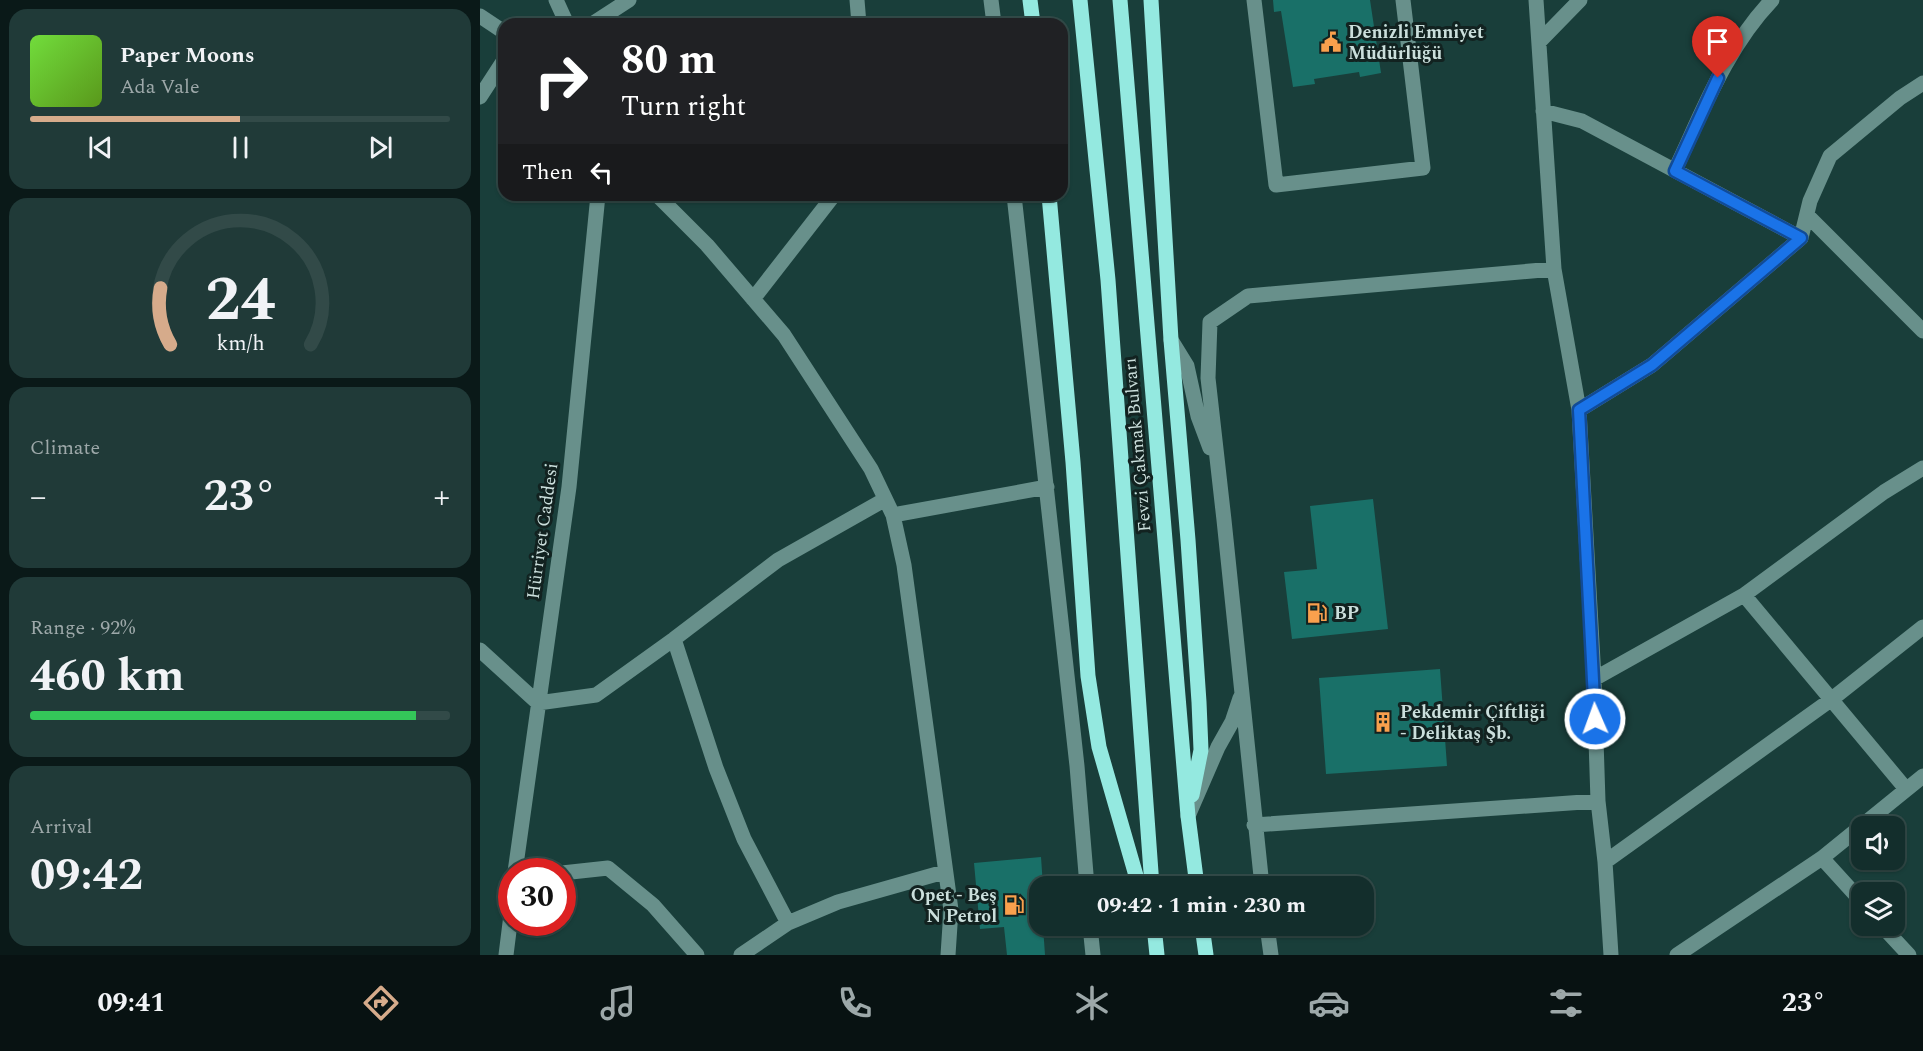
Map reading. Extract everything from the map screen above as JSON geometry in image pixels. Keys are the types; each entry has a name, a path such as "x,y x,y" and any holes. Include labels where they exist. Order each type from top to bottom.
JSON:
{"main road":[{"path":"1030,0 1032,18"},
{"name":"Fevzi Çakmak Bulvarı","path":"1080,0 1108,280 1151,876"},
{"name":"Fevzi Çakmak Bulvarı","path":"1120,0 1188,816 1196,876"},
{"path":"1151,0 1171,340 1188,540 1201,750 1188,816"},
{"path":"1050,201 1073,462 1088,676 1099,747 1136,876"},
{"path":"1154,936 1156,951"},
{"path":"1203,936 1206,955"}],"street":[{"path":"556,0 564,18"},
{"path":"601,18 629,0"},
{"path":"857,0 858,18"},
{"path":"991,0 993,18"},
{"path":"1254,0 1276,185 1423,168 1403,0"},
{"path":"1536,0 1554,269 1579,410 1594,679 1598,801 1605,862 1611,955"},
{"path":"1540,41 1581,0"},
{"path":"1675,171 1727,60 1760,12 1772,0"},
{"path":"480,16 498,28"},
{"path":"480,97 498,69"},
{"path":"1579,410 1652,365 1801,238 1810,201 1830,156 1900,98 1923,83"},
{"path":"1543,111 1582,121 1801,238"},
{"name":"Hürriyet Caddesi","path":"517,858 569,487 597,201"},
{"path":"663,201 707,245 790,344 871,469 893,515 904,565 944,872 951,910 948,955"},
{"path":"753,299 829,201"},
{"path":"1015,201 1077,766 1086,876"},
{"path":"1807,215 1923,331"},
{"path":"1261,876 1208,378 1210,322 1248,296 1554,269"},
{"path":"1171,340 1187,366 1198,416 1210,449 1221,492"},
{"path":"1594,679 1744,595 1884,492 1923,468"},
{"path":"893,515 1047,487"},
{"path":"480,650 538,703 596,695 778,560 884,500"},
{"path":"1744,595 1906,789"},
{"path":"1605,862 1832,699 1923,627"},
{"path":"674,639 716,768 744,839 788,923"},
{"path":"1188,816 1218,747 1232,722 1241,692"},
{"path":"1677,955 1822,858 1923,776"},
{"path":"1254,825 1598,801"},
{"path":"1822,858 1851,890"},
{"path":"576,871 608,868 653,905 697,955"},
{"path":"741,955 788,923 838,902 944,872"},
{"path":"506,955 508,936"},
{"path":"1091,936 1093,955"},
{"path":"1268,936 1270,955"},
{"path":"1891,936 1909,955"}],"building":[{"name":"Denizli Emniyet Müdürlüğü","path":"1273,0 1370,0 1381,73 1360,77 1359,72 1314,79 1315,84 1293,87 1281,11 1274,12"},
{"path":"1373,499 1388,629 1292,639 1284,572 1317,569 1310,506"},
{"name":"Pekdemir Çiftliği - Deliktaş Şb.","path":"1440,669 1447,766 1326,774 1319,678"},
{"path":"1041,857 1042,876 1029,876 1029,936 1044,936 1045,955 1007,955 1004,927 980,929 974,863"}],"place":[{"name":"Denizli Emniyet Müdürlüğü","path":"1331,42"},
{"name":"BP","path":"1317,613"},
{"name":"Pekdemir Çiftliği - Deliktaş Şb.","path":"1383,722"},
{"name":"Opet - Beş N Petrol","path":"1014,905"}],"route":[{"path":"1595,719 1579,410 1652,365 1801,238 1675,171 1718,78"}]}
